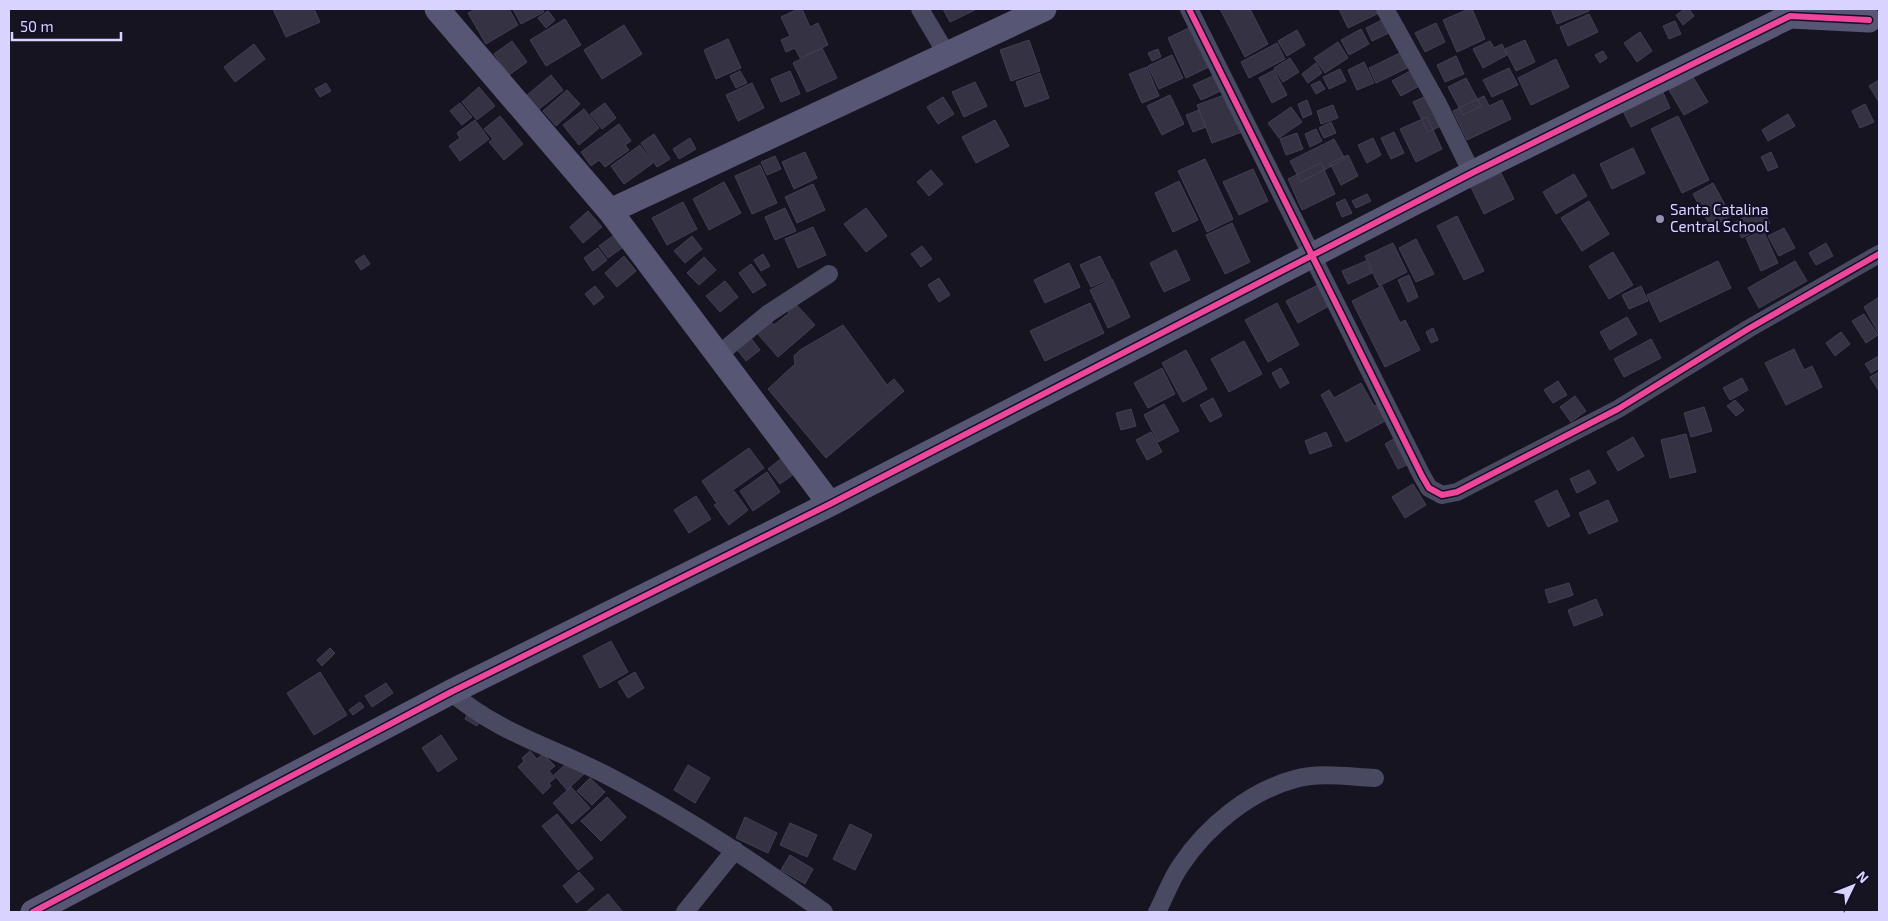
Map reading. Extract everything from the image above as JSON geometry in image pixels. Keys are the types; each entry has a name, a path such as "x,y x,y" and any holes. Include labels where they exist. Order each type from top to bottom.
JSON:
{"street":[{"path":"437,9 610,211 790,447 830,504"},
{"path":"920,9 946,53"},
{"path":"610,211 1044,9"},
{"path":"1189,9 1422,476 1429,488 1442,496 1457,492 1618,409 1748,329 1879,254"},
{"path":"1385,9 1438,104 1472,173"},
{"path":"33,912 450,692 830,504 1472,173 1792,12 1870,22"},
{"path":"718,355 768,313 829,274"},
{"path":"450,692 473,711 500,726 609,776 735,850 824,912"},
{"path":"1157,912 1180,866 1194,848 1242,805 1261,792 1296,779 1316,776 1375,778"},
{"path":"686,912 735,850"}],"building":[{"path":"273,9 314,9 320,22 286,37"},
{"path":"476,9 509,9 518,25 486,44 468,13"},
{"path":"513,9 542,9 544,12 521,24"},
{"path":"802,9 810,27 818,23 828,45 800,58 795,48 786,52 781,40 790,36 781,17"},
{"path":"943,9 974,9 975,10 950,22"},
{"path":"1220,9 1250,9 1268,44 1245,57"},
{"path":"1339,9 1379,9 1381,12 1348,28"},
{"path":"1472,9 1485,39 1457,52 1443,20"},
{"path":"1551,9 1589,9 1589,11 1557,24"},
{"path":"1685,9 1689,9 1694,16 1683,25 1676,15"},
{"path":"548,11 555,20 546,28 538,18"},
{"path":"1589,14 1598,32 1568,46 1560,27"},
{"path":"565,19 581,45 546,66 530,40"},
{"path":"1384,19 1391,32 1372,41 1366,28"},
{"path":"1675,21 1681,34 1669,39 1663,26"},
{"path":"1436,23 1445,42 1425,52 1415,33"},
{"path":"624,25 642,54 602,79 584,50"},
{"path":"1193,26 1211,66 1186,78 1168,38"},
{"path":"1361,29 1369,44 1349,55 1341,40"},
{"path":"1297,30 1305,45 1287,56 1278,41"},
{"path":"1640,32 1652,51 1637,62 1624,43"},
{"path":"728,39 741,68 716,79 704,50"},
{"path":"1029,40 1040,71 1011,81 1000,50"},
{"path":"1525,40 1535,62 1516,71 1505,49"},
{"path":"512,41 527,62 509,75 494,54"},
{"path":"1490,41 1494,48 1502,44 1507,55 1483,68 1473,49"},
{"path":"1338,42 1348,58 1325,73 1314,58"},
{"path":"1277,43 1285,59 1249,78 1241,62"},
{"path":"254,44 265,59 235,82 224,67"},
{"path":"822,48 837,78 807,92 793,63"},
{"path":"1158,49 1161,57 1152,61 1148,53"},
{"path":"1603,51 1607,58 1600,63 1595,55"},
{"path":"1402,52 1409,67 1376,83 1369,68"},
{"path":"1172,55 1183,78 1159,89 1148,66"},
{"path":"1456,56 1464,74 1445,82 1437,65"},
{"path":"1290,58 1299,72 1283,82 1274,68"},
{"path":"1556,59 1569,87 1531,105 1518,78"},
{"path":"1364,62 1374,83 1357,90 1348,70"},
{"path":"1316,63 1322,73 1308,83 1302,74"},
{"path":"1147,67 1159,96 1142,103 1129,74"},
{"path":"1509,68 1518,85 1492,97 1483,80"},
{"path":"1340,69 1346,81 1329,89 1323,77"},
{"path":"1274,70 1287,95 1272,103 1259,78"},
{"path":"1412,70 1421,85 1401,96 1392,81"},
{"path":"740,71 747,83 736,88 730,76"},
{"path":"790,71 800,94 781,102 771,79"},
{"path":"1040,73 1049,98 1025,107 1016,82"},
{"path":"551,75 563,90 538,110 526,96"},
{"path":"1215,75 1223,90 1201,100 1193,85"},
{"path":"1693,77 1708,102 1684,115 1669,90"},
{"path":"1466,78 1481,106 1463,115 1448,87"},
{"path":"1879,80 1879,102 1869,86"},
{"path":"1320,81 1325,89 1316,94 1311,85"},
{"path":"975,82 987,106 964,117 952,92"},
{"path":"326,83 331,91 320,97 315,89"},
{"path":"752,83 764,108 738,121 726,95"},
{"path":"479,87 495,106 477,120 462,102"},
{"path":"1661,88 1670,108 1631,127 1621,107"},
{"path":"567,90 580,104 556,126 543,111"},
{"path":"1227,94 1242,132 1212,143 1197,105"},
{"path":"1431,94 1445,124 1428,132 1413,102"},
{"path":"1170,95 1184,124 1162,135 1147,106"},
{"path":"1484,96 1489,106 1502,100 1511,119 1467,140 1453,111"},
{"path":"943,97 954,114 938,124 927,107"},
{"path":"1307,100 1312,114 1303,118 1298,104"},
{"path":"460,103 472,117 462,125 450,111"},
{"path":"605,103 616,118 602,129 590,114"},
{"path":"1865,104 1874,122 1860,128 1852,111"},
{"path":"1333,105 1338,118 1321,124 1317,111"},
{"path":"1291,107 1302,122 1279,138 1268,123"},
{"path":"584,109 599,128 579,145 563,125"},
{"path":"1199,110 1206,127 1193,132 1186,115"},
{"path":"1788,114 1795,126 1768,141 1762,130"},
{"path":"500,116 523,144 504,160 489,142 493,139 484,129"},
{"path":"1678,116 1709,180 1682,193 1651,129"},
{"path":"1427,117 1442,149 1416,162 1400,129"},
{"path":"475,120 489,139 460,161 449,146 460,138 457,133"},
{"path":"995,120 1009,146 976,163 962,137"},
{"path":"1331,122 1336,133 1324,138 1319,128"},
{"path":"619,124 631,141 625,145 629,150 605,167 599,160 591,166 581,152"},
{"path":"1316,129 1322,141 1310,147 1305,134"},
{"path":"1394,132 1404,153 1391,159 1381,138"},
{"path":"1297,133 1303,149 1286,155 1280,139"},
{"path":"654,134 670,159 657,167 641,143"},
{"path":"690,138 696,149 679,159 673,149"},
{"path":"1373,138 1381,155 1367,163 1358,145"},
{"path":"1334,139 1345,159 1301,182 1290,161"},
{"path":"640,145 653,163 624,184 611,166"},
{"path":"1633,148 1645,173 1612,189 1600,164"},
{"path":"805,152 817,178 794,189 782,162"},
{"path":"1771,152 1778,167 1768,171 1761,157"},
{"path":"1348,155 1358,176 1341,185 1330,163"},
{"path":"775,156 781,169 767,175 761,162"},
{"path":"1205,159 1233,219 1207,232 1178,171"},
{"path":"1321,163 1335,194 1302,210 1288,179"},
{"path":"760,165 777,203 752,214 735,176"},
{"path":"1253,169 1268,201 1239,215 1223,182"},
{"path":"931,170 943,184 929,196 917,182"},
{"path":"1501,173 1514,199 1484,214 1471,187"},
{"path":"1574,174 1587,196 1556,214 1543,192"},
{"path":"1179,181 1198,220 1173,232 1155,193"},
{"path":"724,182 741,213 709,230 693,199"},
{"path":"1713,183 1731,216 1711,227 1693,194"},
{"path":"813,184 825,210 797,223 785,197"},
{"path":"1367,194 1371,201 1356,208 1352,201"},
{"path":"1345,199 1352,213 1342,217 1336,203"},
{"path":"1589,201 1609,234 1582,251 1561,218"},
{"path":"683,202 697,229 667,245 652,218"},
{"path":"785,208 796,231 775,240 765,217"},
{"path":"866,208 887,236 866,252 844,224"},
{"path":"1762,208 1770,223 1742,238 1733,223"},
{"path":"588,211 602,227 583,243 570,227"},
{"path":"1457,216 1484,271 1464,280 1437,226"},
{"path":"1232,223 1250,262 1225,274 1206,235"},
{"path":"813,227 826,255 798,268 785,239"},
{"path":"1784,228 1795,248 1779,256 1768,236"},
{"path":"1763,230 1778,263 1761,271 1746,238"},
{"path":"617,233 626,245 608,258 599,246"},
{"path":"692,236 702,249 685,263 674,251"},
{"path":"1416,239 1434,274 1416,282 1399,248"},
{"path":"1393,243 1407,272 1379,286 1365,256"},
{"path":"1826,243 1833,256 1816,265 1809,253"},
{"path":"922,246 932,259 921,267 911,254"},
{"path":"598,248 607,260 593,271 584,258"},
{"path":"1176,250 1190,280 1164,292 1150,263"},
{"path":"1613,252 1633,285 1609,299 1589,266"},
{"path":"763,254 770,266 761,271 754,260"},
{"path":"364,255 370,264 361,270 355,261"},
{"path":"624,256 636,271 617,287 605,273"},
{"path":"1100,256 1111,278 1091,287 1080,265"},
{"path":"704,257 716,270 699,285 687,273"},
{"path":"1366,261 1372,273 1348,284 1342,271"},
{"path":"1718,261 1731,288 1660,322 1647,295"},
{"path":"1795,261 1807,281 1759,308 1748,288"},
{"path":"1069,263 1080,287 1045,303 1034,280"},
{"path":"751,264 766,285 753,293 739,273"},
{"path":"1409,275 1418,297 1408,302 1398,280"},
{"path":"939,278 950,295 939,302 928,285"},
{"path":"1112,279 1130,317 1108,328 1090,290"},
{"path":"725,281 738,297 720,312 706,296"},
{"path":"1318,285 1329,306 1298,323 1286,301"},
{"path":"595,286 604,297 594,305 585,294"},
{"path":"1382,286 1400,323 1405,320 1420,350 1385,367 1352,301"},
{"path":"1641,286 1648,301 1629,309 1622,295"},
{"path":"1879,297 1879,334 1864,307"},
{"path":"792,300 815,325 778,357 756,332 769,320 774,325 789,313 784,307"},
{"path":"1090,303 1104,333 1045,361 1030,331"},
{"path":"1277,303 1299,345 1268,362 1245,320"},
{"path":"1864,314 1878,335 1866,343 1852,321"},
{"path":"1627,317 1637,334 1610,350 1600,332"},
{"path":"843,325 887,385 894,379 904,391 826,458 768,389 795,364 794,356 800,350"},
{"path":"1433,328 1438,340 1431,343 1426,332"},
{"path":"1841,332 1850,344 1835,356 1826,343"},
{"path":"750,337 760,350 746,361 736,348"},
{"path":"1651,339 1661,358 1624,377 1614,359"},
{"path":"1244,341 1262,374 1229,392 1211,359"},
{"path":"1794,349 1804,370 1812,366 1822,387 1786,405 1765,363"},
{"path":"1186,350 1207,389 1183,402 1162,363"},
{"path":"1879,356 1879,368 1871,373 1865,364"},
{"path":"1162,368 1175,394 1148,408 1134,383"},
{"path":"1281,368 1289,383 1280,388 1272,373"},
{"path":"1879,372 1879,391 1870,377"},
{"path":"1742,378 1748,390 1730,400 1723,388"},
{"path":"1558,381 1567,395 1553,403 1544,390"},
{"path":"1361,383 1374,406 1379,404 1387,420 1346,442 1321,395 1329,390 1334,398"},
{"path":"1575,396 1586,411 1571,422 1560,407"},
{"path":"1213,398 1222,416 1210,422 1200,405"},
{"path":"1735,400 1744,410 1736,416 1727,406"},
{"path":"1164,404 1179,431 1158,442 1144,415"},
{"path":"1704,407 1712,431 1691,437 1684,413"},
{"path":"1131,409 1136,426 1121,430 1116,413"},
{"path":"1151,432 1162,452 1147,460 1136,440"},
{"path":"1326,432 1332,446 1310,454 1305,441"},
{"path":"1686,434 1696,472 1670,478 1661,440"},
{"path":"1397,437 1411,463 1398,469 1385,444"},
{"path":"1633,437 1644,456 1618,471 1607,452"},
{"path":"749,448 764,468 716,502 702,481"},
{"path":"782,458 794,474 780,484 768,469"},
{"path":"1589,470 1596,483 1577,493 1570,479"},
{"path":"767,472 780,492 753,511 740,491"},
{"path":"1413,484 1426,505 1405,518 1392,497"},
{"path":"1557,490 1570,516 1548,527 1535,501"},
{"path":"734,491 748,510 729,525 714,505"},
{"path":"696,496 711,519 689,533 674,510"},
{"path":"1608,500 1618,521 1589,534 1579,513"},
{"path":"1569,583 1573,595 1549,603 1545,590"},
{"path":"1596,599 1603,615 1574,626 1568,610"},
{"path":"611,641 628,672 600,688 583,656"},
{"path":"330,648 335,653 322,666 317,660"},
{"path":"320,672 347,715 314,735 287,693"},
{"path":"635,672 644,688 628,698 618,682"},
{"path":"386,683 393,693 372,707 365,696"},
{"path":"360,702 364,707 353,715 349,710"},
{"path":"468,713 481,719 477,726 465,719"},
{"path":"441,735 457,759 438,772 422,748"},
{"path":"530,751 537,759 543,754 555,766 549,771 555,778 549,783 551,786 543,794 518,767 524,761 522,758"},
{"path":"570,760 584,774 567,790 554,775"},
{"path":"688,765 710,778 695,803 674,790"},
{"path":"590,778 605,792 592,805 577,791"},
{"path":"571,787 590,808 572,824 553,803"},
{"path":"607,797 626,817 601,841 581,821"},
{"path":"557,814 593,858 578,870 542,826"},
{"path":"745,817 777,833 768,853 736,838"},
{"path":"790,823 817,835 807,857 780,845"},
{"path":"850,824 872,835 855,870 833,859"},
{"path":"790,855 813,869 805,884 781,870"},
{"path":"579,872 594,889 577,903 563,886"},
{"path":"608,894 623,912 586,912"}],"cycle path":[{"path":"1189,9 1422,476 1429,488 1442,495 1457,492 1618,409 1748,329 1879,254"},
{"path":"33,912 451,692 830,504 1472,173 1790,16 1869,20"}],"place":[{"name":"Santa Catalina Central School","path":"1660,219"}]}
